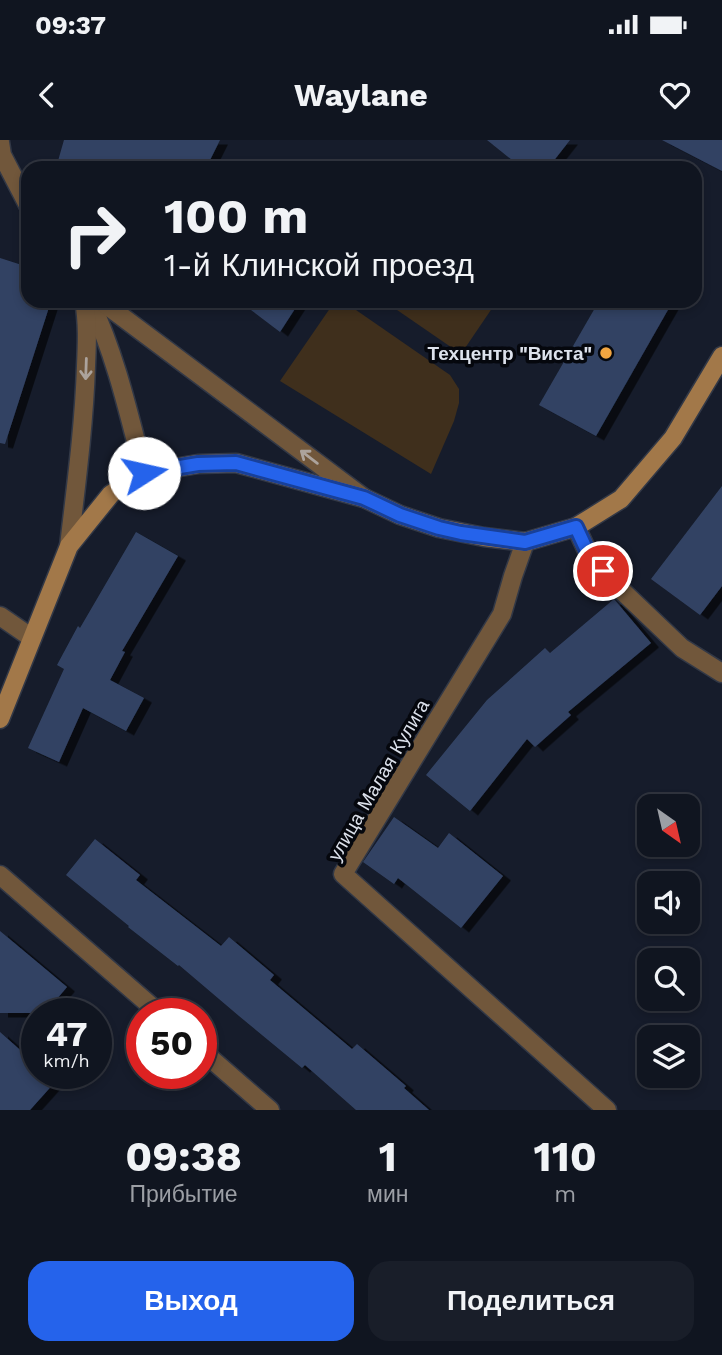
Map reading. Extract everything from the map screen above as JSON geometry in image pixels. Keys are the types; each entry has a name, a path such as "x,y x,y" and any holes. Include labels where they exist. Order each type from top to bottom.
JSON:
{"main road":[{"path":"0,719 69,546 111,494 144,473 198,464 236,463 364,498 400,515 439,528 525,542 576,527 621,499 673,438 722,356"}],"street":[{"path":"0,142 2,155 21,192"},
{"path":"69,546 83,425 87,330 85,308"},
{"path":"93,308 110,350 144,473"},
{"path":"110,308 364,498"},
{"path":"576,527 589,555 618,587 682,648 722,673"},
{"name":"улица Малая Кулига","path":"525,542 502,614 343,874 607,1110"},
{"path":"0,616 32,638"},
{"path":"0,875 142,998"},
{"path":"217,1064 270,1110"}],"shaded area":[{"path":"330,308 353,308 450,375 459,389 459,403 431,474 280,381"},
{"path":"394,308 492,308 461,354"}],"building":[{"path":"64,140 220,140 210,161 58,161"},
{"path":"487,140 570,140 554,161 513,161"},
{"path":"662,140 722,140 722,171"},
{"path":"0,258 21,265 21,308 49,308 5,444 0,443"},
{"path":"248,308 295,308 280,332"},
{"name":"Техцентр \"Виста\"","path":"595,308 669,308 596,436 539,405"},
{"path":"722,486 722,586 700,615 651,579"},
{"path":"136,532 178,556 122,651 125,652 110,680 144,698 126,731 83,708 59,762 28,748 64,669 57,665"},
{"path":"614,599 651,643 568,712 571,715 535,747 527,739 470,811 426,775 487,700 545,648 550,653"},
{"path":"394,817 438,848 449,833 503,876 461,928 398,878 394,884 363,862"},
{"path":"95,839 140,875 136,880 221,946 229,937 274,975 270,980 352,1049 357,1044 406,1086 404,1088 429,1110 356,1110 305,1065 302,1068 179,965 128,927 66,875"},
{"path":"0,931 67,987 58,998 21,998 21,1013 0,1013"},
{"path":"0,1032 21,1051 21,1089 49,1089 30,1110 0,1110"}],"place":[{"name":"Техцентр \"Виста\"","path":"606,353"}],"route":[{"path":"144,473 198,464 236,463 364,498 400,515 461,533 525,542 576,527 589,555 603,571"}]}
